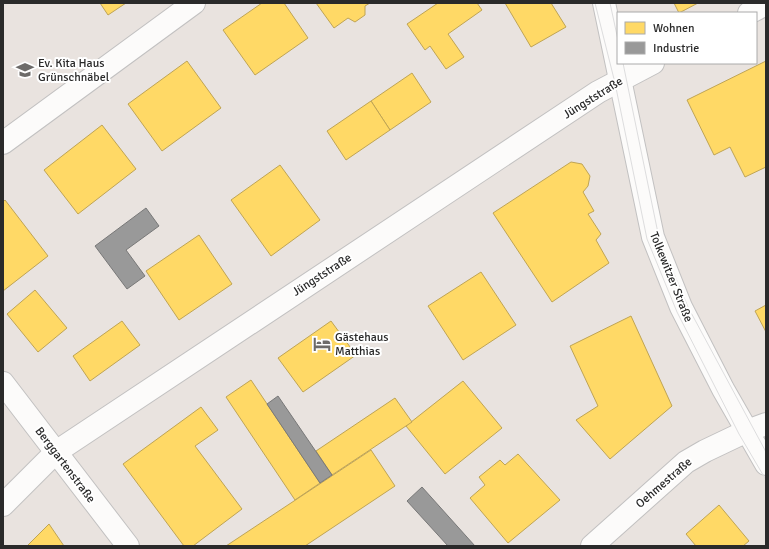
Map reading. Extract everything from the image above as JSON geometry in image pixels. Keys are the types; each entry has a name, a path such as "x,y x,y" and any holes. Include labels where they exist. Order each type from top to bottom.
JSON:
{"street":[{"path":"3,143 194,3"},
{"name":"Tolkewitzer Straße","path":"604,3 654,237 681,307 723,389 756,428 766,464"},
{"path":"751,12 766,4"},
{"name":"Jüngststraße","path":"3,505 56,452 592,96 651,64"},
{"name":"Berggartenstraße","path":"3,383 128,546"},
{"name":"Oehmestraße","path":"592,546 686,462 705,451 756,428"}],"building: Wohnen":[{"path":"100,3 126,3 108,15"},
{"path":"262,3 284,3 308,38 255,75 223,30"},
{"path":"316,3 370,3 365,6 365,15 355,22 348,18 334,28"},
{"path":"438,3 477,3 482,10 448,34 464,57 446,69 430,46 425,50 407,24"},
{"path":"505,3 551,3 566,27 531,47"},
{"path":"674,3 698,3 681,12 678,12"},
{"path":"187,61 221,108 162,151 128,104"},
{"path":"766,61 766,167 745,177 730,147 714,155 687,100"},
{"path":"412,73 431,102 390,130 371,101"},
{"path":"371,101 390,130 346,160 327,131"},
{"path":"102,125 136,169 78,214 44,170"},
{"path":"571,162 582,164 590,176 588,186 583,192 594,211 588,214 601,234 596,240 609,263 552,302 493,213"},
{"path":"280,165 320,220 271,256 231,200"},
{"path":"5,200 48,256 3,291 3,202"},
{"path":"199,235 232,284 179,320 146,271"},
{"path":"481,272 516,325 463,360 428,306"},
{"path":"35,290 67,328 38,352 7,314"},
{"path":"766,305 766,332 755,311"},
{"path":"631,316 672,406 610,459 576,420 598,406 570,346"},
{"path":"122,321 140,345 90,381 73,356"},
{"path":"331,321 356,355 303,392 278,358"},
{"path":"251,380 320,483 295,500 226,397"},
{"path":"463,381 502,428 445,474 406,426"},
{"path":"395,398 412,422 332,475 316,451"},
{"path":"201,407 218,430 195,446 242,509 193,546 184,546 123,464"},
{"path":"371,450 395,486 305,546 226,546"},
{"path":"518,454 560,500 508,543 470,498 485,485 479,477 500,460 505,465"},
{"path":"719,505 749,541 743,546 696,546 686,534"},
{"path":"49,524 64,546 27,546"}],"building: Industrie":[{"path":"146,208 159,226 126,250 145,276 127,289 95,246"},
{"path":"278,396 332,475 320,483 267,404"},
{"path":"422,487 475,546 448,546 407,501"}],"tram line":[{"path":"595,3 615,83 647,239 677,312 739,434 766,480"},
{"path":"610,3 617,35"},
{"path":"623,64 659,238 688,307 766,452"}],"place":[{"name":"Ev. Kita Haus Grünschnäbel","path":"25,70"},
{"name":"Gästehaus Matthias","path":"322,344"}]}
